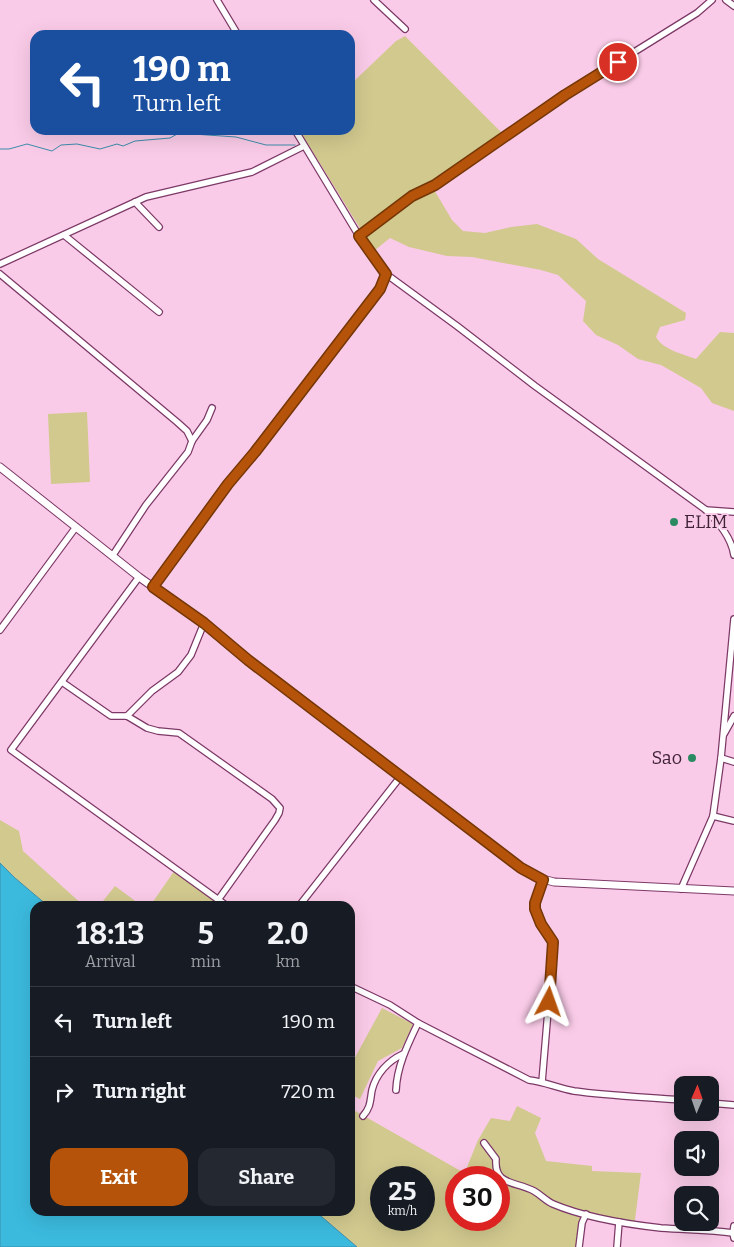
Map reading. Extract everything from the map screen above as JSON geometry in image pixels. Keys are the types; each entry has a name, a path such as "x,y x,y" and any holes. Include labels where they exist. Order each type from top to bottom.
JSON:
{"main road":[{"path":"0,467 153,587 204,623 248,660 521,868 543,880 734,891"}],"street":[{"path":"217,0 235,30"},
{"path":"374,0 405,29"},
{"path":"359,236 412,196 435,185 565,95 697,14 712,0"},
{"path":"726,0 734,6"},
{"path":"298,135 359,236 386,274 535,386 706,510 721,525 729,539 734,555"},
{"path":"0,264 146,197 252,172 304,146"},
{"path":"136,202 159,228"},
{"path":"64,235 159,312"},
{"path":"0,274 177,422 192,440"},
{"path":"153,587 228,484 380,289 386,274"},
{"path":"113,555 146,504 188,452 192,440 207,420 212,408"},
{"path":"706,510 734,512"},
{"path":"0,630 76,527"},
{"path":"62,682 111,716 127,716 147,728 179,733 272,800 280,808 275,820 218,900 11,750 139,576"},
{"path":"681,889 712,816 721,758 734,619"},
{"path":"127,716 152,691 178,672 191,655 204,623"},
{"path":"723,736 734,716"},
{"path":"721,758 734,762"},
{"path":"303,901 401,776"},
{"path":"712,816 734,821"},
{"path":"542,1082 553,951 553,942 541,924 535,909 535,903 543,880"},
{"path":"355,988 390,1005 418,1023 529,1080 577,1091 674,1099"},
{"path":"396,1090 403,1054 418,1023"},
{"path":"363,1116 370,1109 372,1090 378,1075 392,1061 403,1054"},
{"path":"719,1104 734,1105"},
{"path":"484,1143 496,1159 499,1177 536,1192 553,1204 619,1222 662,1228 715,1230 733,1235 734,1226"},
{"path":"579,1247 582,1224 586,1214"},
{"path":"617,1247 619,1222"}],"shaded area":[{"path":"405,36 504,135 430,183 452,220 463,231 485,233 537,224 576,239 598,259 686,313 685,320 660,327 656,337 663,345 674,351 696,359 720,332 734,333 734,411 712,403 701,388 661,365 638,359 618,345 596,335 583,321 586,301 558,275 472,257 447,256 409,247 390,238 374,251 302,135 355,135 355,80 396,41"},
{"path":"87,412 90,482 51,484 48,414"},
{"path":"0,820 19,831 23,851 78,901 42,901 0,863"},
{"path":"177,867 224,901 153,901"},
{"path":"115,886 135,901 103,901"},
{"path":"382,1008 413,1024 402,1048 378,1061 360,1099 355,1096 355,1058"},
{"path":"517,1106 541,1118 535,1133 546,1161 592,1166 592,1171 641,1173 634,1227 587,1217 581,1247 357,1247 321,1216 355,1216 355,1111 452,1166 445,1166 445,1231 510,1231 510,1166 467,1166 478,1140 491,1118 510,1121"}],"water":[{"path":"0,863 42,901 30,901 30,1216 321,1216 357,1247 0,1247"}],"waterway":[{"path":"0,149 9,149 27,144 52,151 61,145 77,144 100,149 117,144 123,146 135,141 170,138 175,135"},
{"path":"208,135 236,137 266,145 295,145"}],"place":[{"name":"ELIM","path":"674,522"},
{"name":"Sao","path":"692,758"}],"route":[{"path":"549,1002 553,942 541,924 535,909 535,903 543,880 521,868 248,660 204,623 153,587 228,484 255,452 380,289 386,274 359,236 412,196 435,185 565,95 618,62"}]}
